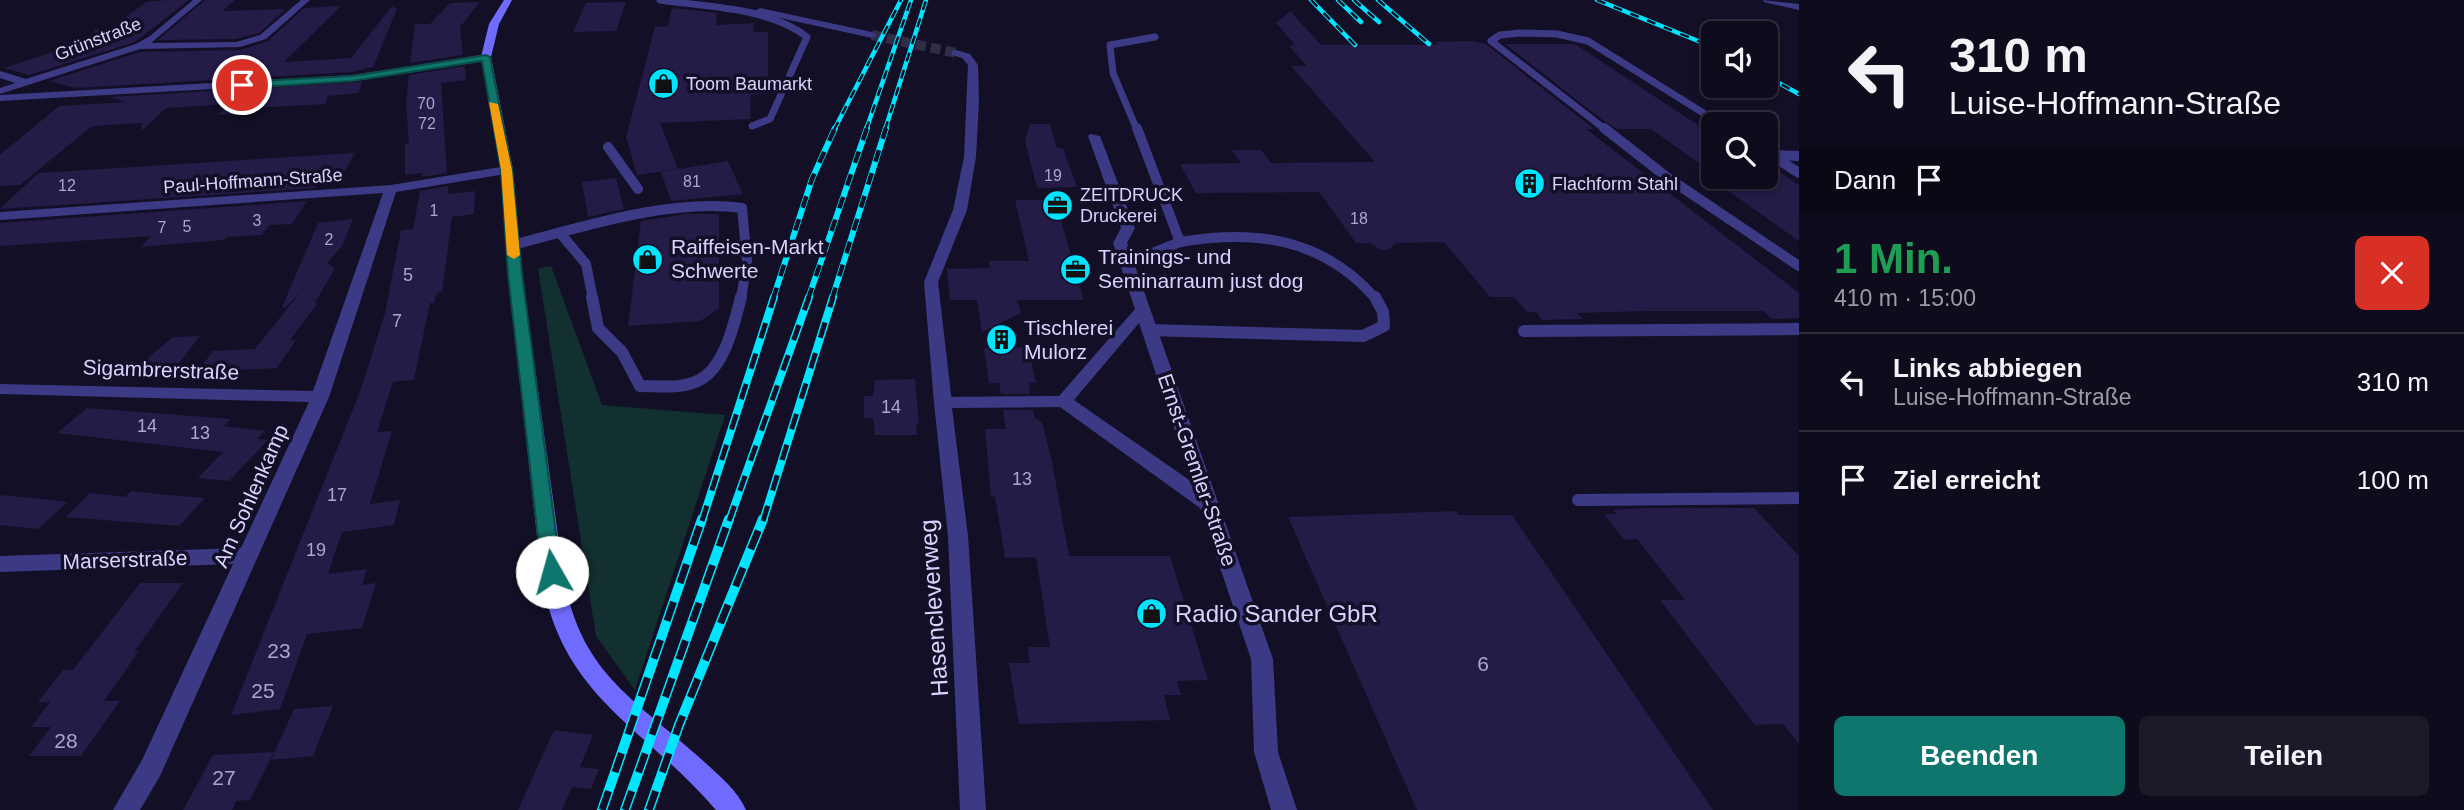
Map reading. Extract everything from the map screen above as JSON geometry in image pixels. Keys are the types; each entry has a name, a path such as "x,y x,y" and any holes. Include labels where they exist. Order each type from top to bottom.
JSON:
{"main road":[{"path":"508,0 494,24 486,57 507,170 513,244 550,558 560,615 585,665 624,709 711,782 733,810"}],"street":[{"name":"Grünstraße","path":"0,91 139,46 153,38 198,0"},
{"path":"139,46 237,45 263,37 306,0"},
{"path":"1767,0 1799,6"},
{"path":"764,8 872,36"},
{"name":"Hasencleverweg","path":"956,53 966,57 973,65 970,157 960,211 931,282 957,536 973,810"},
{"path":"0,97 352,78 486,57"},
{"path":"0,74 26,83"},
{"name":"Ernst-Gremler-Straße","path":"1094,136 1128,228 1120,243 1262,659 1266,752 1284,810"},
{"name":"Paul-Hoffmann-Straße","path":"0,216 391,189 507,170"},
{"name":"Am Sohlenkamp","path":"126,810 151,768 320,397 391,189"},
{"path":"1064,401 1142,310"},
{"name":"Sigambrerstraße","path":"0,389 320,397"},
{"path":"943,403 1064,401 1208,503"},
{"name":"Marserstraße","path":"0,564 249,556"}],"lane":[{"path":"660,0 764,17 803,32 807,37 770,119 752,126"},
{"path":"699,0 764,8"},
{"path":"1702,112 1588,41 1557,34 1520,33 1500,36 1491,41 1668,178 1799,267"},
{"path":"1155,37 1110,45 1112,73 1151,162 1180,242"},
{"path":"608,147 638,189"},
{"path":"1778,155 1799,156"},
{"path":"1778,160 1799,173"},
{"path":"513,244 560,233 727,203 742,208 746,276 742,298 719,360 701,380 674,387 640,386 622,352 598,328 586,264 560,233"},
{"path":"1128,263 1180,242 1241,233 1277,238 1313,250 1345,271 1376,297 1385,314 1384,326 1363,336 1149,330"},
{"path":"1524,331 1799,329"},
{"path":"1578,500 1799,498"}],"green space":[{"path":"551,266 602,405 725,415 635,690 596,636 538,269"}],"building":[{"path":"189,0 135,42 29,75 4,68 96,38 94,29 110,29 146,2"},
{"path":"205,0 235,0 222,11 286,9 259,33 236,39 158,40"},
{"path":"480,2 460,27 463,55 410,63 415,24 430,24 450,3"},
{"path":"626,2 616,31 573,32 586,3"},
{"path":"341,6 284,62 351,58 392,6 397,9 373,67 352,72 76,88 49,81 140,52 241,50 268,41 304,8"},
{"path":"672,8 717,13 716,25 754,23 753,32 768,32 768,94 751,95 750,119 660,123 678,169 637,175 626,137 655,27 668,26"},
{"name":"Flachform Stahl","path":"1290,11 1321,45 1435,45 1438,44 1435,42 1471,41 1486,44 1594,129 1586,129 1799,293 1799,318 1772,319 1763,311 1646,311 1577,313 1583,319 1542,320 1536,312 1527,312 1514,297 1490,297 1444,242 1396,243 1388,250 1381,250 1370,243 1356,243 1319,192 1196,193 1180,164 1241,163 1232,150 1261,150 1271,163 1375,162 1291,66 1307,66 1289,46 1295,45 1276,23"},
{"path":"1505,44 1575,44 1701,127 1701,164 1651,129 1617,129"},
{"path":"465,66 466,80 441,83 447,173 422,177 423,173 405,175 405,144 409,143 406,103 409,75"},
{"path":"362,82 359,93 328,96 325,104 252,108 248,113 218,115 228,104 166,108 141,132 142,123 92,126 20,185 0,186 0,155 59,106 126,102 109,97"},
{"path":"1030,124 1050,124 1057,148 1063,148 1077,187 1037,188 1025,141"},
{"path":"355,153 340,179 321,180 315,188 0,209 38,173"},
{"path":"728,161 743,194 671,201 661,172"},
{"path":"1778,171 1799,185 1799,241 1726,189 1778,189"},
{"path":"616,178 624,209 588,217 582,182"},
{"path":"448,186 449,194 475,191 474,214 452,217 442,292 437,293 434,303 430,303 414,380 393,382 377,432 392,431 370,504 400,500 394,525 342,532 328,574 367,569 362,585 376,583 362,628 307,634 280,709 231,715 361,389 385,313 401,230 413,229 420,191"},
{"path":"1015,200 1055,200 1084,300 1017,300 1021,313 982,332 977,300 950,300 947,269 990,268 989,261 1029,261"},
{"path":"307,201 292,224 269,225 262,235 141,247 151,236 0,246 0,223"},
{"path":"687,214 719,214 719,309 700,321 628,326 641,221"},
{"path":"353,219 342,246 327,263 335,268 315,303 318,303 290,340 296,340 277,368 197,372 213,351 255,349 303,289 285,308 282,307 318,223"},
{"path":"200,336 179,363 139,365 173,337"},
{"path":"1028,347 1036,383 1029,383 1030,394 1001,394 999,383 989,383 984,348"},
{"path":"915,379 919,424 916,424 917,435 875,435 873,418 864,418 864,396 873,396 875,380"},
{"path":"87,408 231,419 224,426 265,431 257,439 268,440 229,481 198,478 223,452 57,433"},
{"path":"1003,410 1033,410 1035,418 1042,422 1069,556 1170,556 1208,680 1177,681 1181,695 1164,695 1170,720 1019,724 1009,663 1030,663 1028,647 1050,647 1036,557 1005,558 995,497 991,496 985,429 1006,429"},
{"path":"131,491 205,498 179,526 66,517 90,493 125,497"},
{"path":"0,495 68,502 38,529 0,525"},
{"path":"1754,508 1799,556 1799,744 1783,724 1755,725 1660,600 1685,600 1637,539 1624,540 1604,514 1616,514 1613,510"},
{"path":"1456,511 1458,515 1512,515 1713,810 1417,810 1288,517"},
{"path":"140,583 183,583 134,652 139,651 104,701 120,701 81,756 29,756 51,727 31,727 50,702 38,702 63,670 73,670"},
{"path":"333,706 313,756 271,760 294,709"},
{"path":"554,730 593,735 580,767 599,769 591,789 572,787 562,810 518,810"},
{"path":"274,752 250,800 236,801 232,810 183,810 213,755"}],"tunnel":[{"path":"872,35 956,53"}],"railway":[{"path":"835,128 901,0"},
{"path":"866,130 911,0"},
{"path":"885,130 926,0"},
{"path":"1311,0 1355,45"},
{"path":"1338,0 1361,22"},
{"path":"1354,0 1379,22"},
{"path":"1378,0 1429,44"},
{"path":"1597,0 1701,42"},
{"path":"1778,83 1799,94"},
{"path":"773,299 812,179 835,128"},
{"path":"808,299 867,128"},
{"path":"832,299 886,128"},
{"path":"702,521 774,297"},
{"path":"729,521 809,297"},
{"path":"763,521 833,297"},
{"path":"602,810 702,519"},
{"path":"625,810 729,519"},
{"path":"649,810 679,725 763,519"}],"slow traffic":[{"path":"493,104 507,170 514,255"}],"place":[{"name":"Toom Baumarkt","path":"663,84"},
{"name":"Flachform Stahl","path":"1529,184"},
{"name":"ZEITDRUCK Druckerei","path":"1057,205"},
{"name":"Raiffeisen-Markt Schwerte","path":"648,259"},
{"name":"Trainings- und Seminarraum just dog","path":"1075,269"},
{"name":"Tischlerei Mulorz","path":"1001,340"},
{"name":"Radio Sander GbR","path":"1152,614"}],"route":[{"path":"242,85 352,78 486,57 507,170 515,274 552,572"}]}
